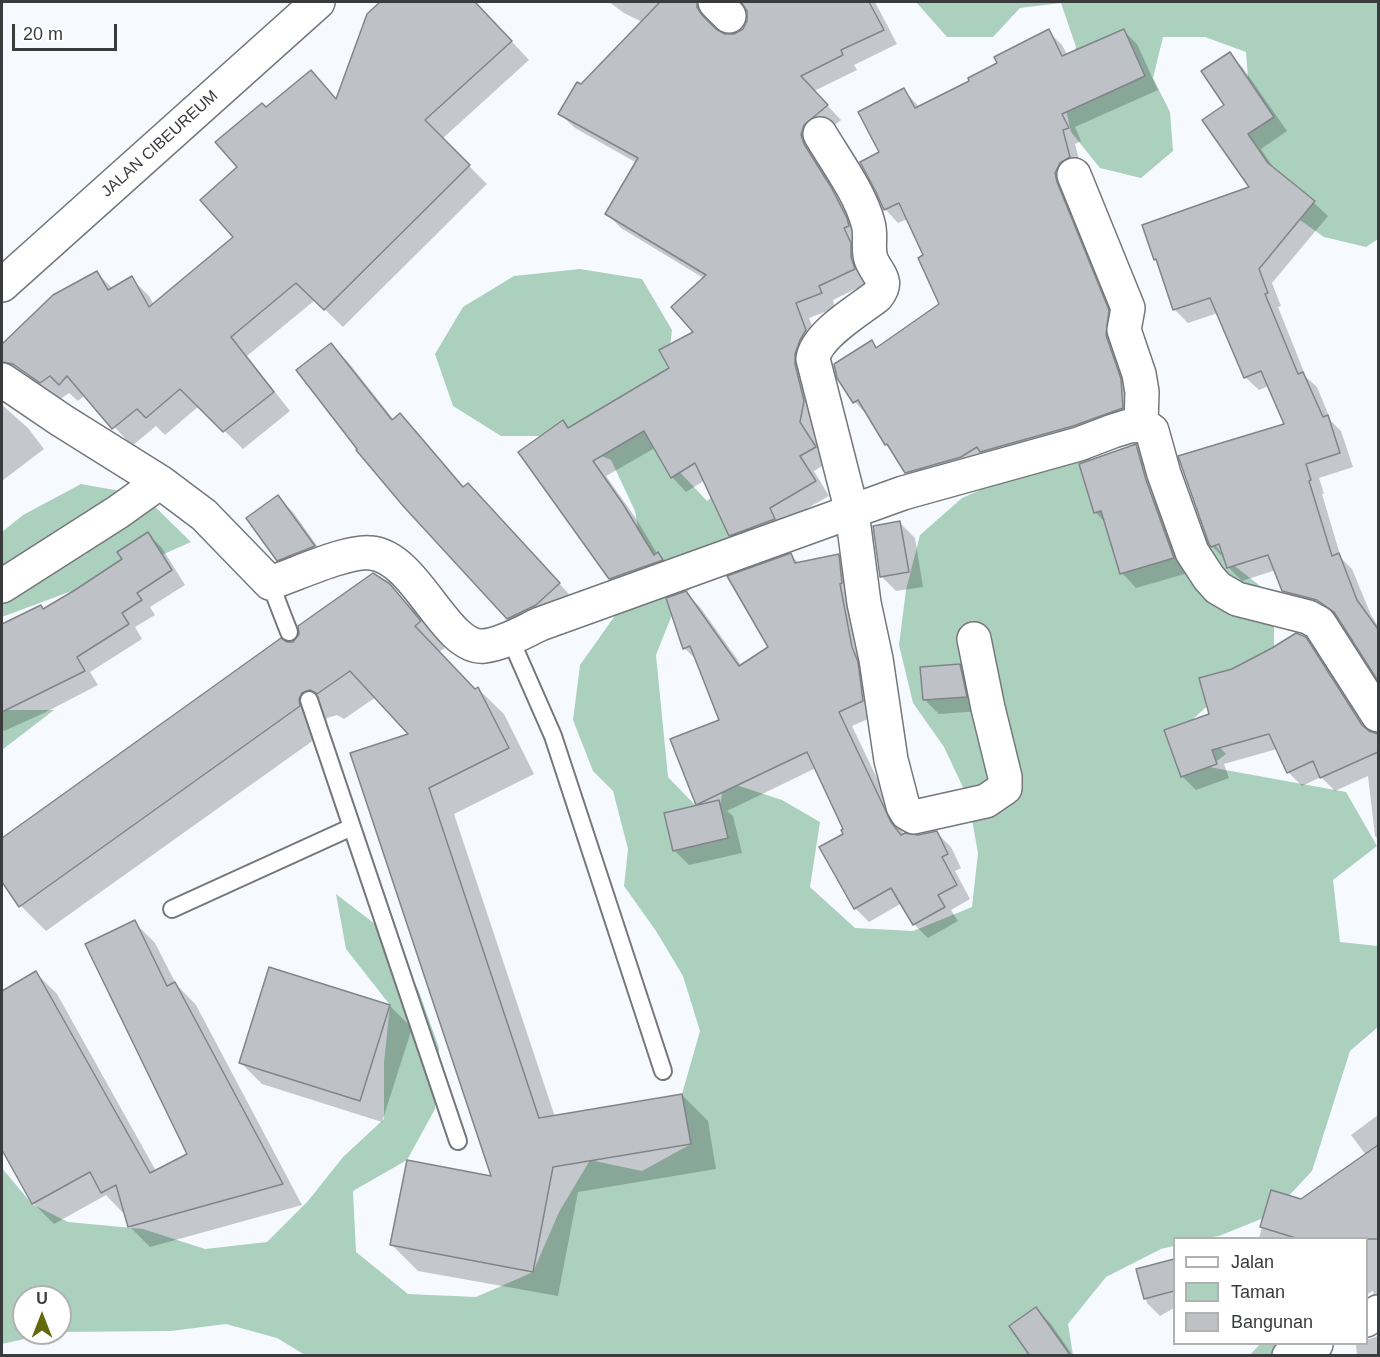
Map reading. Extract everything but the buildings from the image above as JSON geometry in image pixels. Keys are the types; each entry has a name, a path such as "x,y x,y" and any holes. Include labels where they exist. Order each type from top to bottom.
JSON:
{"street":[{"name":"JALAN CIBEUREUM","path":"2,285 318,2"},
{"path":"820,134 863,208 871,236 869,250 871,260 883,284 877,296 825,337 814,350 813,359 852,512 891,760 903,806 907,813 914,817 986,801 1005,788 1005,777 974,639"},
{"path":"1074,175 1128,308 1124,330 1139,374 1142,392 1141,425"},
{"path":"2,380 160,482 204,515 270,584 356,553 376,553 398,566 462,640 476,646 486,646 510,638 540,624 903,493 1079,444 1113,430 1147,426 1152,430 1186,538 1209,578 1218,588 1237,599 1316,621 1323,627 1378,715"},
{"path":"2,586 118,512 160,482"},
{"path":"1289,1356 1314,1345"}],"lane":[{"path":"270,584 289,632"},
{"path":"510,638 553,736 663,1071"},
{"path":"309,700 458,1141"},
{"path":"172,909 352,827"}],"green space":[{"path":"916,2 1378,2 1378,239 1366,247 1324,237 1287,211 1236,139 1248,78 1246,52 1205,37 1163,37 1153,78 1170,112 1173,151 1141,178 1100,168 1071,132 1061,88 1076,47 1061,3 1020,8 993,37 947,37"},
{"path":"580,269 642,279 672,330 665,392 662,453 707,501 711,498 766,515 735,548 728,563 679,597 656,655 668,777 696,806 720,807 724,781 782,800 820,822 810,887 855,928 913,931 972,907 978,853 968,798 944,747 913,703 899,645 906,590 920,535 962,498 1017,474 1078,459 1144,460 1141,498 1188,508 1226,559 1274,597 1274,659 1223,692 1193,719 1226,754 1209,767 1346,792 1377,846 1333,880 1340,942 1378,946 1378,1027 1350,1051 1312,1171 1271,1215 1219,1236 1173,1237 1173,1246 1161,1249 1106,1277 1068,1324 1073,1355 305,1355 277,1338 226,1324 171,1331 72,1332 72,1285 12,1285 12,1342 2,1344 2,1168 32,1204 68,1222 143,1229 205,1249 267,1242 308,1201 343,1157 384,1119 384,1062 390,1005 346,949 336,894 384,931 418,989 439,1048 435,1109 407,1160 353,1191 356,1252 408,1294 476,1297 533,1272 559,1212 590,1160 642,1171 691,1144 682,1094 700,1031 683,976 656,931 624,886 628,849 613,791 593,771 573,720 580,665 614,617 634,579 645,569 635,511 611,460 556,436 501,436 453,406 435,354 463,307 514,276"},
{"path":"81,484 143,495 191,542 128,570 2,617 2,532 23,515"},
{"path":"2,710 54,710 2,750"},
{"path":"1259,1345 1308,1345 1330,1355 1249,1356"}]}
